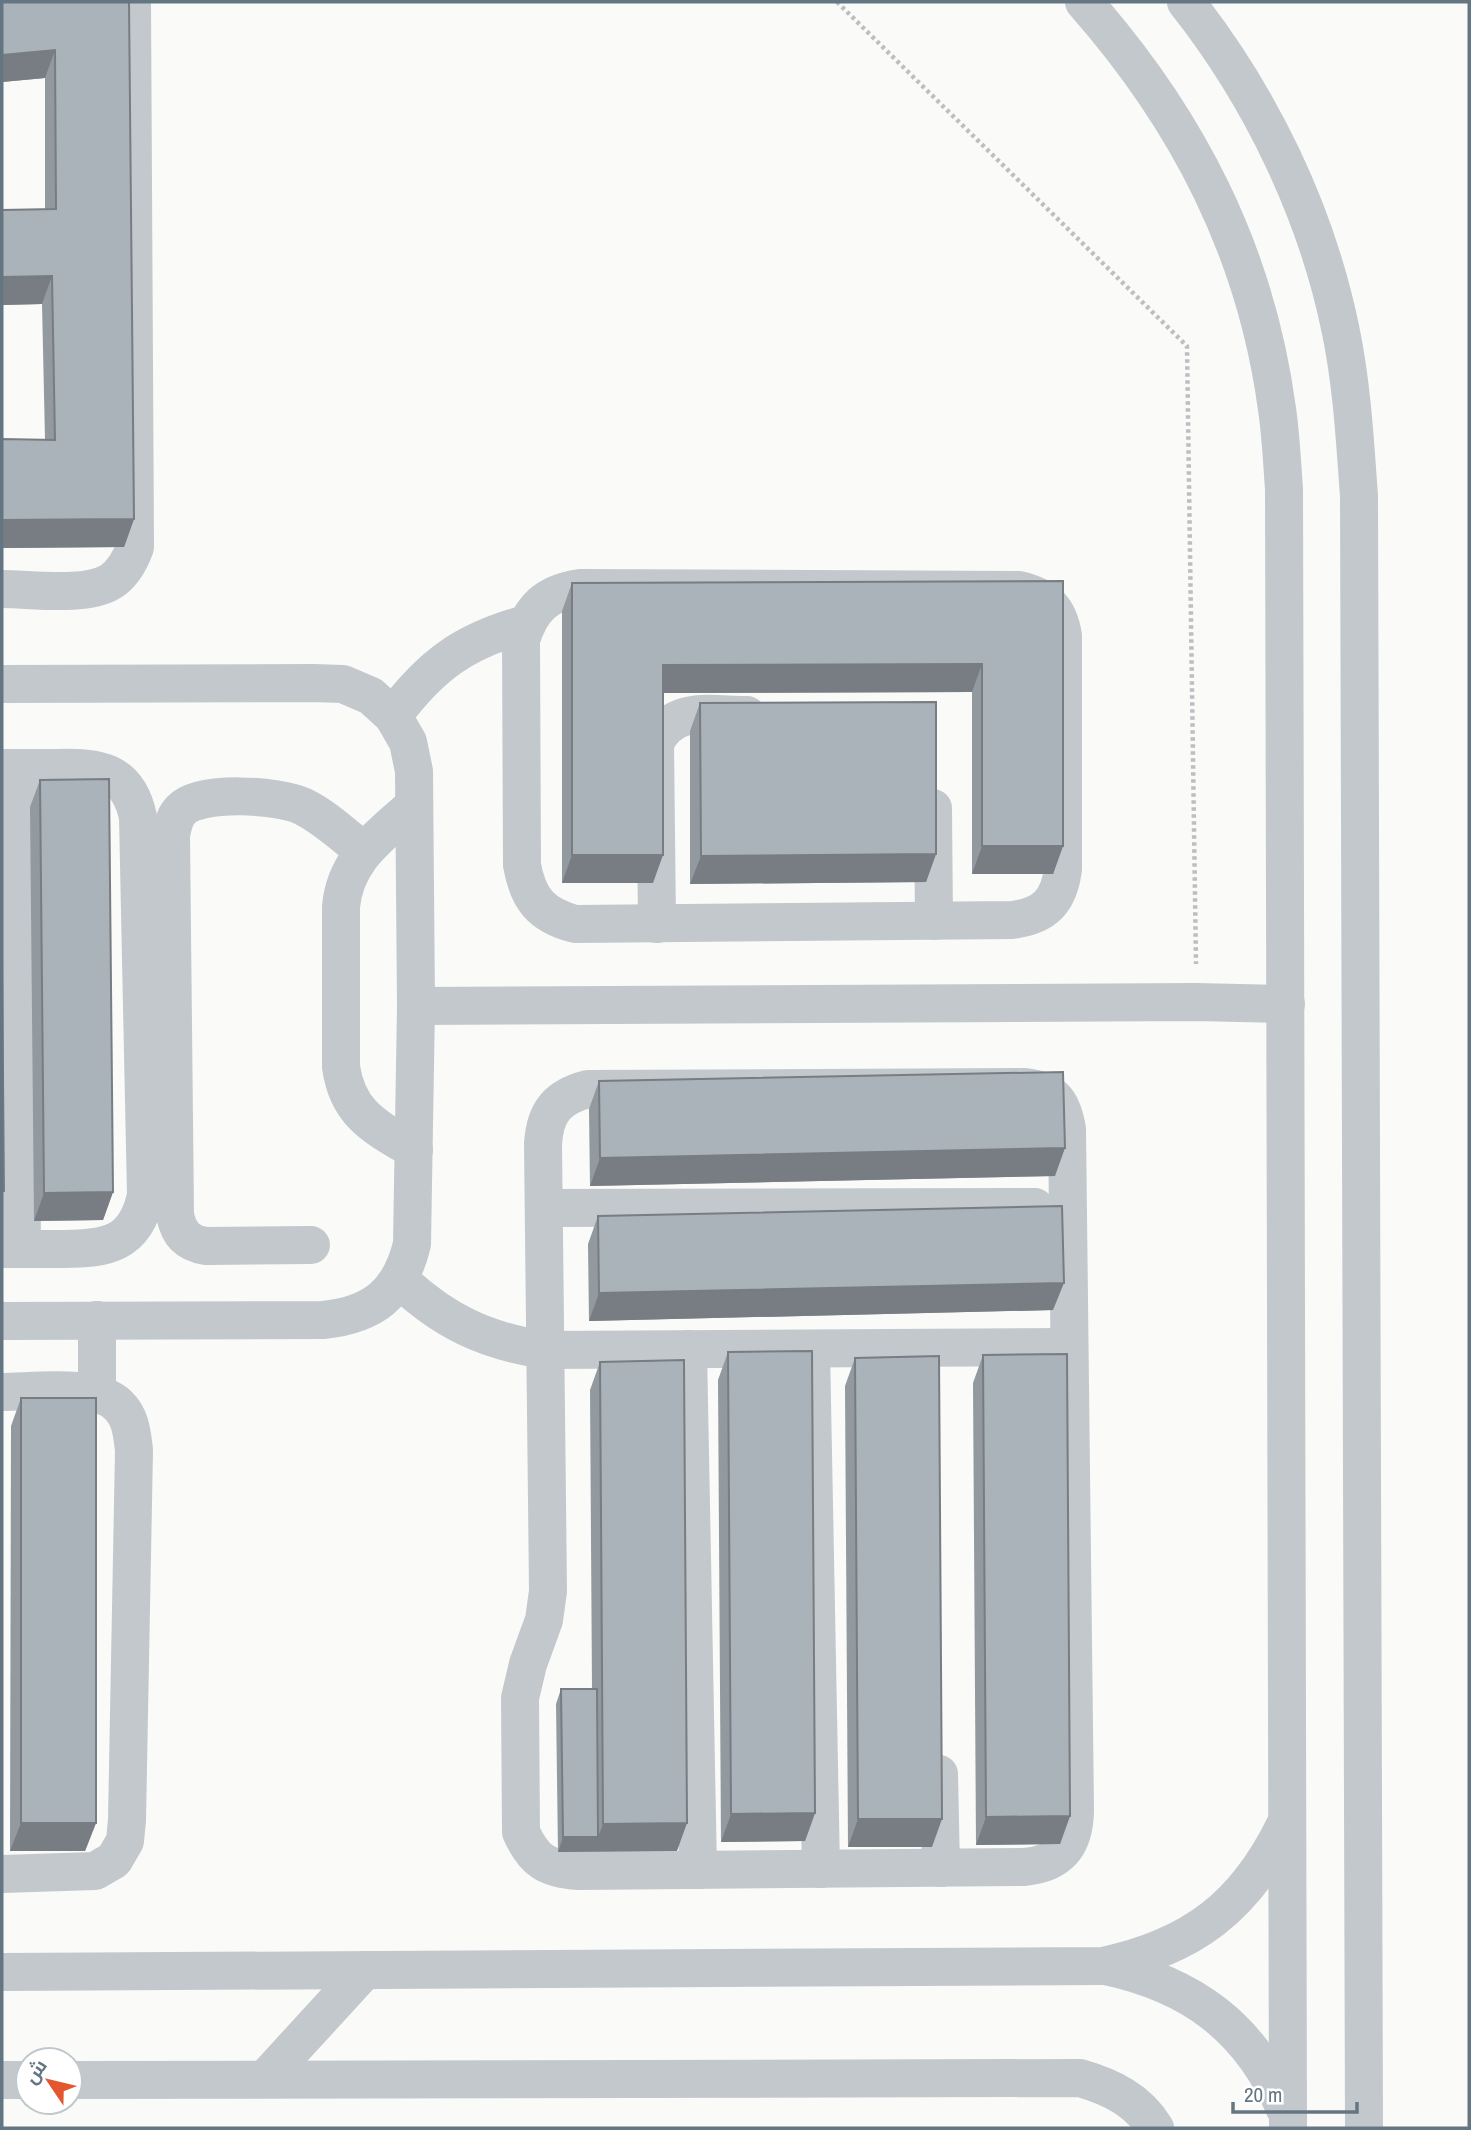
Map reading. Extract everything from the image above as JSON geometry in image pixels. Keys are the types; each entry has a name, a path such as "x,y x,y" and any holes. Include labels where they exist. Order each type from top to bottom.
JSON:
{"street":[{"path":"2,589 96,588 122,573 135,547 132,2"},
{"path":"1084,2 1122,45 1168,110 1208,180 1239,253 1262,330 1277,409 1284,489 1288,2122"},
{"path":"1186,2 1209,30 1252,100 1290,174 1319,251 1337,318 1354,413 1359,524 1364,2128"},
{"path":"580,588 1019,590 1033,593 1045,600 1058,616 1063,636 1061,886 1054,900 1043,911 1028,918 934,921 575,924 558,920 544,910 533,898 525,882 522,865 521,640 526,624 535,610 547,598 563,590 580,588"},
{"path":"393,716 425,678 444,661 496,632 526,624"},
{"path":"2,684 343,684 371,696 393,716 408,742 414,771 416,1006 412,1244 408,1262 385,1297 367,1310 346,1318 323,1320 2,1321"},
{"path":"657,924 653,755 660,732 668,723 691,715 784,715"},
{"path":"10,768 94,769 111,774 125,785 134,800 138,817 146,1195 142,1212 133,1228 119,1240 101,1247 83,1249 12,1249 10,768"},
{"path":"933,772 934,921"},
{"path":"311,1244 206,1246 194,1244 184,1237 178,1227 175,1215 171,835 174,821 181,809 192,802 206,798 265,798 301,806 364,851"},
{"path":"414,805 364,851 347,877 341,907 341,1067 344,1084 350,1100 360,1114 414,1150"},
{"path":"416,1006 1196,1002 1286,1004"},
{"path":"588,1089 1041,1089 1055,1098 1064,1112 1067,1129 1068,1207 1074,1829 1068,1845 1056,1857 1041,1866 560,1870 543,1863 529,1849 521,1832 520,1698 528,1664 544,1620 548,1591 544,1128 560,1101 573,1093 588,1089"},
{"path":"544,1208 1068,1207"},
{"path":"399,1279 427,1304 466,1328 518,1346 545,1350 811,1349 931,1362 1069,1348"},
{"path":"97,1320 97,1393"},
{"path":"688,1349 698,1870"},
{"path":"811,1349 821,1869"},
{"path":"2,1392 97,1393 118,1405 131,1426 134,1450 125,1842 114,1860 95,1871 2,1874"},
{"path":"939,1745 941,1868"},
{"path":"2,1972 1103,1966 1137,1959 1169,1946 1209,1922 1252,1882 1272,1853 1287,1821"},
{"path":"1103,1966 1138,1973 1172,1986 1203,2004 1230,2026 1254,2053 1267,2073 1288,2122"},
{"path":"265,2079 365,1970"},
{"path":"84,2080 1080,2078 1108,2087 1133,2103 1155,2128"}],"path":[{"path":"837,2 1187,346 1196,1002"}],"building":[{"path":"2,2 129,2 134,519 2,520 2,439 55,440 52,276 2,277 2,210 56,209 55,50 2,55"},
{"path":"1063,581 1063,846 982,846 982,664 663,665 663,855 572,855 572,583"},
{"path":"936,702 936,854 701,856 700,703"},
{"path":"109,779 113,1192 44,1193 40,780"},
{"path":"2,961 4,1191 2,1191"},
{"path":"1063,1072 1065,1148 600,1158 599,1081"},
{"path":"1062,1206 1064,1283 599,1293 598,1216"},
{"path":"812,1351 815,1813 731,1814 728,1352"},
{"path":"1067,1354 1070,1816 986,1817 983,1355"},
{"path":"939,1356 942,1819 858,1819 855,1358"},
{"path":"684,1360 687,1823 603,1824 600,1362"},
{"path":"21,1398 96,1398 96,1823 21,1823"},
{"path":"561,1689 597,1689 598,1837 563,1837"}]}
